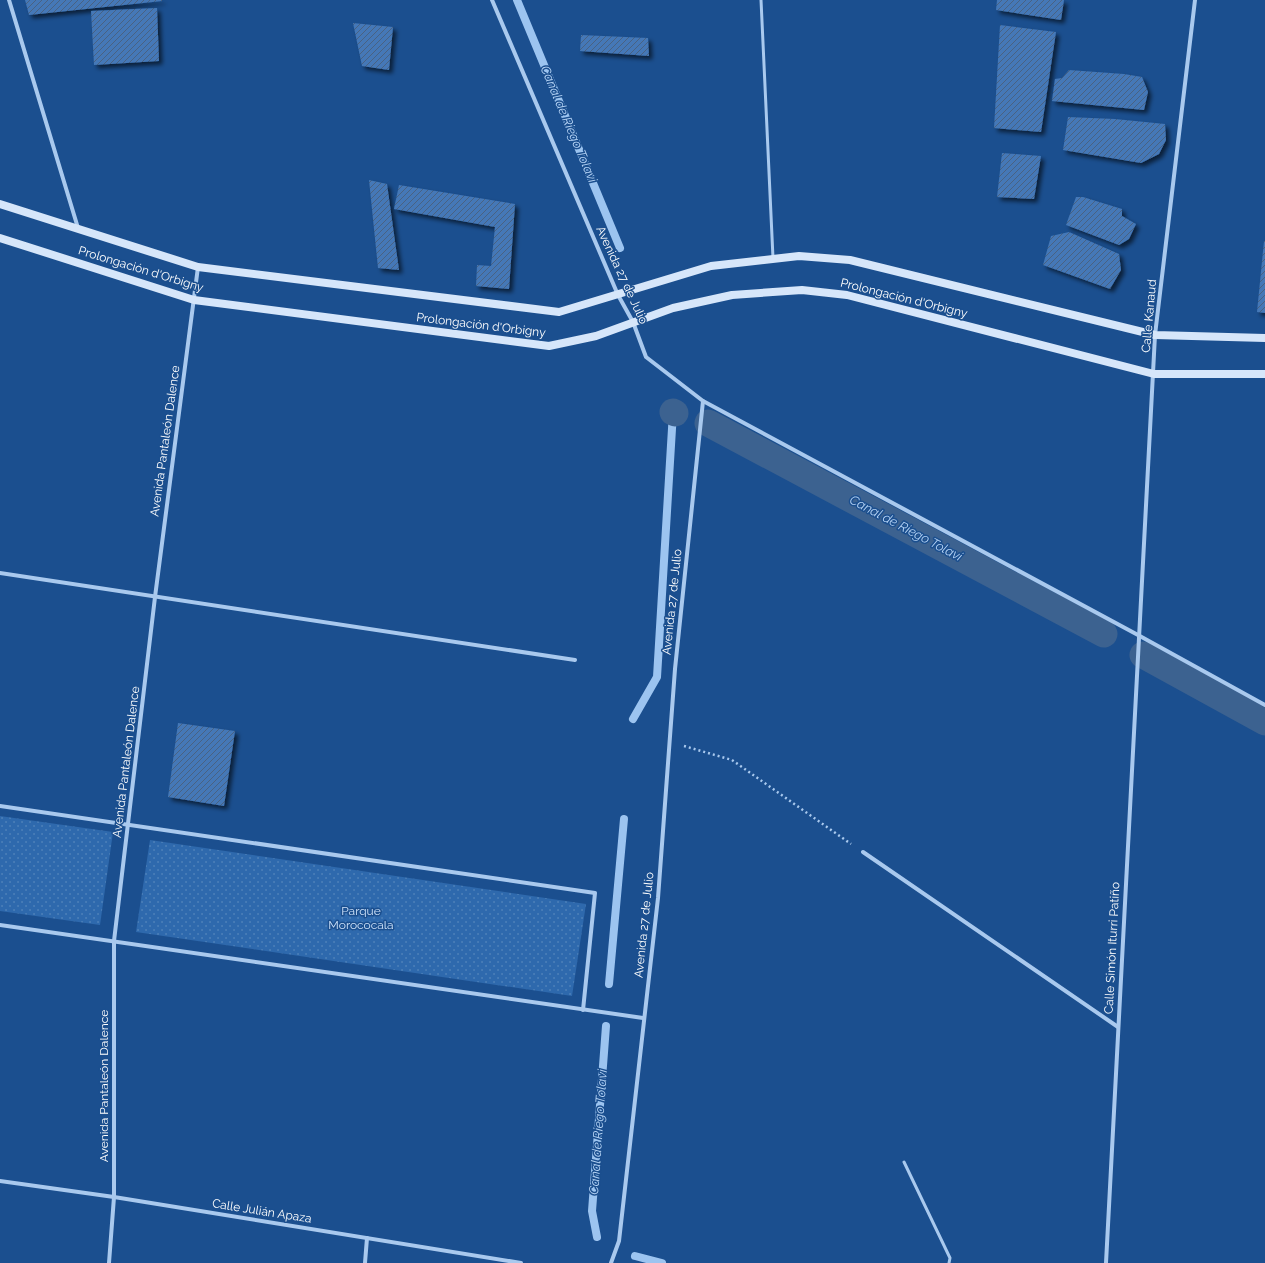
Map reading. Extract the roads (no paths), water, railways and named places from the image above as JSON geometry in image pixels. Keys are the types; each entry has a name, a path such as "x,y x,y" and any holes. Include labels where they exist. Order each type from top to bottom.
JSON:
{"main road":[{"name":"Prolongación d'Orbigny","path":"0,204 198,267 559,312 711,266 799,256 850,260 1155,335 1265,338"},
{"name":"Prolongación d'Orbigny","path":"0,238 194,300 549,346 596,336 673,308 732,295 802,290 847,295 1154,374 1265,374"}],"street":[{"path":"9,0 78,228"},
{"name":"Avenida 27 de Julio","path":"492,0 618,295 633,322 646,357 703,401 675,669 658,898 643,1018 619,1241 611,1263"},
{"name":"Calle Kanaud","path":"1138,635 1154,374 1155,335 1195,0"},
{"name":"Avenida Pantaleón Dalence","path":"109,1263 114,1197 114,941 129,826 154,596 198,267"},
{"path":"703,401 1265,705"},
{"path":"0,573 575,660"},
{"name":"Calle Simón Iturri Patiño","path":"1106,1263 1138,635"},
{"path":"0,806 595,893 583,1010"},
{"path":"863,852 1118,1027"},
{"path":"0,925 643,1018"},
{"name":"Calle Julián Apaza","path":"0,1181 114,1197 520,1263"},
{"path":"365,1263 367,1238"}],"lane":[{"path":"761,0 773,259"},
{"path":"904,1162 950,1258 949,1263"}],"waterway":[{"name":"Canal de Riego Tolavi","path":"517,0 620,248"},
{"name":"Canal de Riego Tolavi","path":"633,719 657,677 673,412"},
{"name":"Canal de Riego Tolavi","path":"708,423 1104,634"},
{"name":"Canal de Riego Tolavi","path":"1143,655 1265,722"},
{"name":"Canal de Riego Tolavi","path":"609,984 624,819"},
{"name":"Canal de Riego Tolavi","path":"597,1237 592,1211 606,1026"},
{"name":"Canal de Riego Tolavi","path":"635,1256 662,1263"}],"park label":[{"name":"Parque Morococala","path":"361,918"}]}
